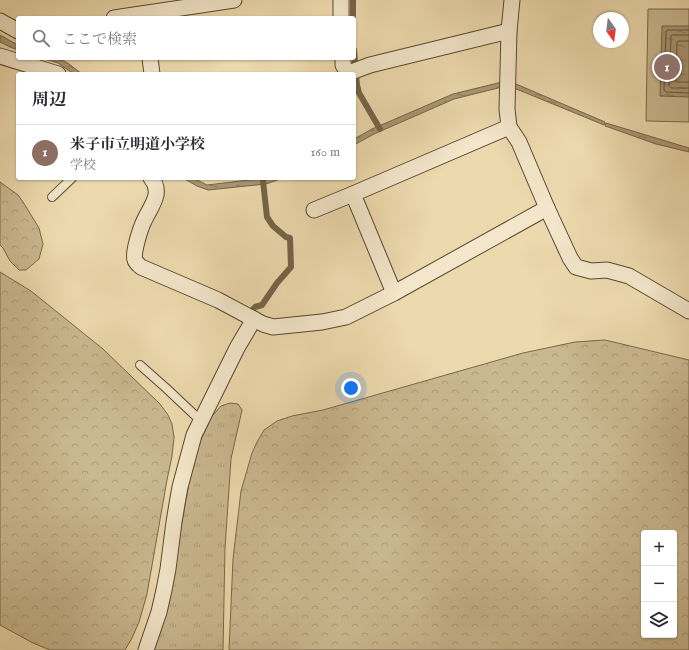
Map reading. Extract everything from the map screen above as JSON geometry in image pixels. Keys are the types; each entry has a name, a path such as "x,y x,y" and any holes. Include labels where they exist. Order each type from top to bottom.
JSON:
{"street":[{"path":"143,16 234,0"},
{"path":"341,0 341,16"},
{"path":"512,0 509,31 507,109 509,127 519,142 565,250 576,266 591,271 607,270 629,276 689,311"},
{"path":"0,21 16,30"},
{"path":"350,72 370,65 509,31"},
{"path":"0,56 52,72"},
{"path":"150,60 152,72"},
{"path":"343,60 343,65 346,72"},
{"path":"314,210 509,127"},
{"path":"152,180 156,186 156,194 144,222 135,250 135,260 137,264 218,300 263,324 274,327 322,322 346,317 394,293 547,208"},
{"path":"352,194 394,293"},
{"path":"146,650 159,612 164,590 180,487 194,435 237,348 254,319"}],"lane":[{"path":"52,197 70,180"},
{"path":"140,365 201,421"}],"green space":[{"path":"648,9 689,9 689,122 646,121"},
{"path":"0,182 18,195 39,228 43,244 39,259 26,270 19,270 10,261 0,245"},
{"path":"0,272 31,291 103,349 160,404 168,415 172,424 174,437 172,456 147,594 139,622 125,650 50,650 33,643 0,625"},
{"path":"605,340 689,360 689,650 229,650 233,559 241,491 252,453 264,430 277,421 292,416 323,410 523,353 575,342"},
{"path":"230,403 238,404 242,410 231,459 225,548 223,650 152,650 175,561 192,466 198,446 212,416 221,406"}],"water":[{"path":"662,26 689,26 689,97 660,96"},
{"path":"0,35 16,44 16,49 10,47 0,42"},
{"path":"48,60 62,60 79,72 71,72 58,63"},
{"path":"502,82 502,87 454,99 374,134 356,144 356,138 372,129 453,94"},
{"path":"515,84 605,122 604,125 514,88"},
{"path":"606,123 689,148 689,152 656,144 605,126"},
{"path":"186,180 197,180 207,185 249,180 277,180 266,184 208,190"}],"waterway":[{"path":"353,0 353,16"},
{"path":"355,60 356,72"},
{"path":"356,73 359,93 380,129"},
{"path":"253,309 262,305 277,283 291,267 290,238 286,237 273,226 267,217 263,181"}],"place":[{"name":"米子市立明道小学校","path":"667,67"}]}
